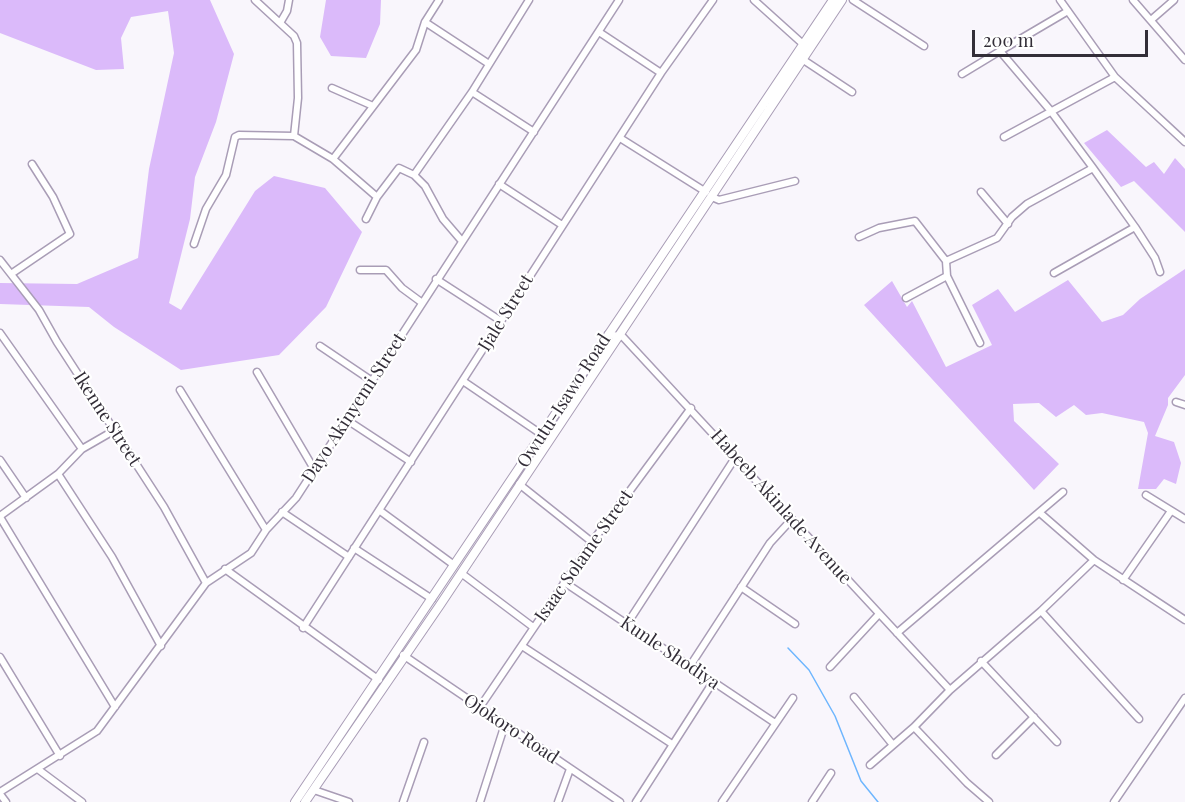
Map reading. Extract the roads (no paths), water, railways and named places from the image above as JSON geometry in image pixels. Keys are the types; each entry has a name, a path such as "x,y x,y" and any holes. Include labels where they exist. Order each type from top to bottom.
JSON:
{"street":[{"path":"255,0 294,36 298,50 294,136"},
{"path":"280,23 289,6 289,0"},
{"path":"333,159 416,50 425,22 439,0"},
{"path":"414,175 472,92 529,0"},
{"name":"Dayo Akinyemi Street","path":"0,793 39,770 96,731 206,584 251,553 266,530 296,498 461,240 619,0"},
{"name":"Ijale Street","path":"303,628 661,73 713,0"},
{"path":"754,0 804,45"},
{"name":"Owutu-Isawo Road","path":"305,802 461,573 618,336 833,0"},
{"name":"Owutu-Isawo Road","path":"295,802 379,680 608,334 709,194 842,0"},
{"path":"853,0 924,46"},
{"path":"1060,0 1115,77 1184,140"},
{"path":"1133,0 1185,60"},
{"path":"1151,20 1174,0"},
{"path":"962,74 1068,11"},
{"path":"425,22 489,64"},
{"path":"599,32 661,73"},
{"path":"1000,51 1050,110 1093,168 1155,258 1160,272"},
{"path":"802,59 852,92"},
{"path":"1004,137 1050,110 1115,77"},
{"path":"332,88 373,106"},
{"path":"472,92 534,132"},
{"path":"194,244 206,209 226,175 235,137 239,135 294,136 333,159 377,197"},
{"path":"620,138 719,200 795,181"},
{"path":"11,274 70,234 53,197 32,164"},
{"path":"366,219 377,197 399,168 414,175 425,186 443,219 461,240"},
{"path":"946,261 997,238 1011,217 1027,204 1093,168"},
{"path":"499,184 562,225"},
{"path":"981,192 1008,224"},
{"path":"859,237 879,228 912,220 946,261 947,276 980,343"},
{"path":"1054,273 1135,227"},
{"name":"Ikenne Street","path":"0,260 39,310 80,379 164,507 206,584"},
{"path":"360,270 386,270 402,288 421,302"},
{"path":"906,298 947,276"},
{"path":"436,279 501,321"},
{"path":"0,333 82,449"},
{"name":"Habeeb Akinlade Avenue","path":"608,334 623,337 692,408 735,458 950,690"},
{"path":"320,346 372,381"},
{"path":"257,372 315,470"},
{"path":"463,381 541,434"},
{"path":"180,390 266,530"},
{"path":"1176,402 1185,405"},
{"name":"Isaac Solame Street","path":"480,707 592,542 692,408"},
{"path":"347,420 411,462"},
{"path":"115,430 82,449 58,474 0,517 115,707"},
{"path":"627,624 735,458"},
{"path":"0,460 26,498"},
{"path":"58,474 111,557 161,646"},
{"path":"519,484 592,542"},
{"path":"897,633 1062,492"},
{"path":"1146,495 1185,519"},
{"path":"379,510 454,565"},
{"path":"1124,580 1171,511"},
{"path":"282,512 349,557"},
{"path":"1040,513 1094,560 1185,620"},
{"path":"690,666 770,543 792,519"},
{"path":"354,548 432,599"},
{"path":"870,765 915,727 981,661 1041,611 1094,560"},
{"path":"225,569 303,628 379,680"},
{"path":"461,573 533,627"},
{"name":"Kunle Shodiya","path":"564,582 775,723"},
{"path":"741,587 795,624"},
{"path":"1041,611 1139,719"},
{"path":"830,667 879,614"},
{"path":"522,646 672,744"},
{"name":"Ojokoro Road","path":"403,655 620,802"},
{"path":"0,657 2,666 60,756"},
{"path":"981,661 1057,742"},
{"path":"636,802 713,682"},
{"path":"854,697 893,745"},
{"path":"722,802 793,698"},
{"path":"1114,802 1185,698"},
{"path":"996,754 1034,717"},
{"path":"480,802 505,724"},
{"path":"915,727 967,783 989,802"},
{"path":"403,802 424,742"},
{"path":"558,802 570,769"},
{"path":"39,770 82,802"},
{"path":"812,802 831,773"},
{"path":"314,790 349,802"},
{"path":"0,793 6,802"}],"waterway":[{"path":"788,648 809,670 835,716 861,781 878,802"}]}
